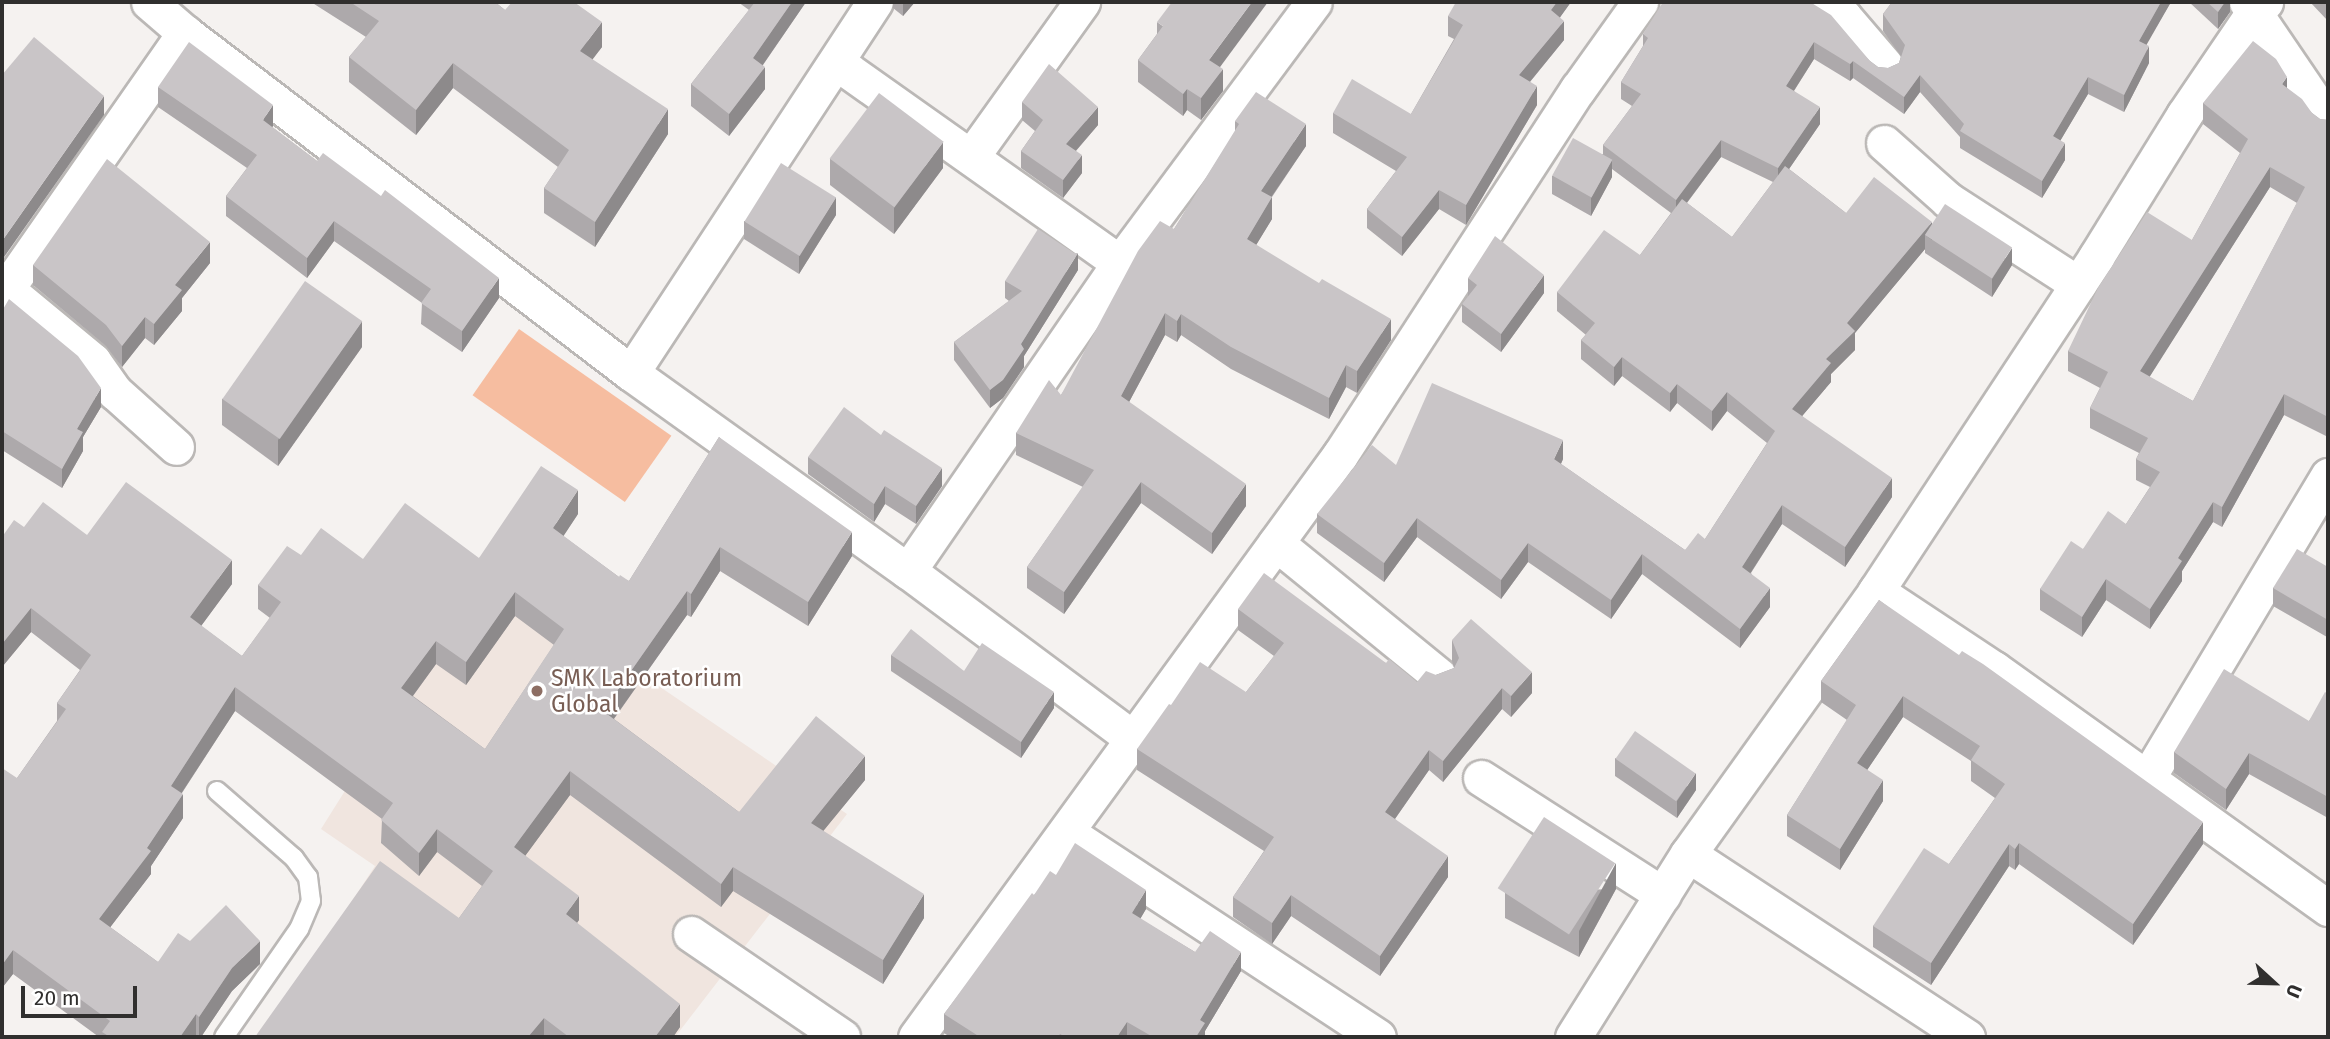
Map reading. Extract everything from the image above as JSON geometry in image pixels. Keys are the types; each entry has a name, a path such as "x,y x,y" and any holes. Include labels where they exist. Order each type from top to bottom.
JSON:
{"street":[{"path":"149,2 185,33 631,373 908,571 1133,739"},
{"path":"631,373 875,2"},
{"path":"971,157 1082,2"},
{"path":"908,571 1120,263 1314,2"},
{"path":"916,1037 1340,455 1578,89 1640,2"},
{"path":"1821,2 1844,17 1885,65"},
{"path":"1573,1037 1688,854 1876,591 2078,284 2255,5 2328,121"},
{"path":"176,447 115,392 93,361 4,292 185,33"},
{"path":"836,62 1120,263"},
{"path":"1884,144 1948,200 2078,284"},
{"path":"2148,777 2328,476"},
{"path":"1276,543 1439,676"},
{"path":"1876,591 2148,777 2328,908"},
{"path":"1481,778 1662,895"},
{"path":"1066,832 1378,1037"},
{"path":"1688,854 1967,1037"},
{"path":"691,934 842,1037"}],"lane":[{"path":"218,791 294,858 308,877 311,901 299,929 224,1037"}],"shaded area":[{"path":"519,329 671,436 625,502 473,395"},
{"name":"SMK Laboratorium Global","path":"485,568 847,814 675,1037 400,1037 303,976 375,866 321,829"}],"building":[{"path":"350,2 495,2 505,10 512,2 574,2 602,22 580,51 668,109 595,222 544,188 569,150 453,63 416,110 349,57 379,21"},
{"path":"755,2 792,2 753,58 765,67 729,114 691,84"},
{"path":"1172,2 1252,2 1209,60 1223,69 1201,98 1187,89 1183,94 1138,60 1163,26 1157,22"},
{"path":"1456,2 1557,2 1551,10 1564,21 1519,75 1537,86 1466,205 1439,190 1402,237 1367,209 1407,157 1333,113 1352,79 1411,114 1463,25 1448,16"},
{"path":"1663,2 1810,2 1831,15 1870,61 1878,67 1888,68 1899,63 1905,45 1883,14 1892,2 2161,2 2139,41 2149,46 2124,95 2088,77 2053,136 2065,143 2042,181 1960,131 1964,124 1920,75 1904,97 1853,61 1850,64 1814,42 1786,86 1820,107 1778,168 1721,140 1676,200 1603,145 1641,94 1621,82 1648,38 1643,34"},
{"path":"2207,2 2225,2 2218,12"},
{"path":"34,37 104,96 2,241 2,75"},
{"path":"2253,41 2276,59 2287,77 2282,84 2302,99 2312,113 2320,119 2328,120 2328,417 2284,394 2222,507 2213,502 2178,558 2182,561 2150,609 2106,579 2082,617 2040,589 2071,541 2083,549 2108,511 2126,524 2160,472 2136,459 2148,438 2090,408 2108,372 2068,351 2098,288 2147,212 2192,240 2248,139 2203,103","holes":["2270,167 2305,187 2193,401 2140,371"]},
{"path":"189,42 273,105 263,120 317,161 323,153 381,196 385,190 499,278 462,331 421,303 431,289 334,221 307,258 226,196 257,155 158,87"},
{"path":"1049,64 1098,107 1066,144 1082,155 1063,180 1021,151 1043,120 1022,102"},
{"path":"1256,92 1306,124 1261,191 1272,197 1247,239 1319,283 1322,279 1391,319 1357,371 1346,365 1329,398 1231,347 1181,314 1177,321 1165,313 1121,396 1246,484 1212,533 1141,482 1064,592 1027,567 1094,470 1016,433 1049,380 1061,395 1138,251 1160,221 1174,229 1239,124 1235,121"},
{"path":"879,93 944,142 894,207 830,158"},
{"path":"1573,138 1612,160 1592,197 1552,176"},
{"path":"107,159 210,242 175,285 182,290 154,324 145,317 122,346 106,325 33,265"},
{"path":"781,163 836,197 800,256 744,222"},
{"path":"1785,166 1846,213 1874,177 1932,222 1847,323 1855,331 1826,359 1831,363 1792,409 1892,478 1845,547 1782,505 1742,567 1770,588 1740,629 1642,554 1611,600 1528,543 1501,580 1417,518 1384,563 1317,514 1372,445 1396,465 1432,383 1563,440 1554,459 1685,550 1698,533 1705,539 1775,431 1727,392 1712,411 1677,384 1670,393 1622,357 1614,367 1581,340 1595,323 1557,292 1604,230 1640,255 1682,199 1732,237"},
{"path":"1945,204 2012,248 1992,279 1925,235"},
{"path":"1038,229 1078,253 1021,344 1024,349 1003,380 990,390 954,342 1022,291 1005,281"},
{"path":"1495,236 1544,275 1501,334 1462,304 1477,285 1468,278"},
{"path":"305,281 362,321 280,439 222,399"},
{"path":"9,299 78,356 101,388 77,429 83,432 62,469 2,431 2,311"},
{"path":"844,407 881,435 884,430 942,468 916,506 885,486 874,504 808,457"},
{"path":"719,437 852,532 808,602 720,547 691,594 687,591 603,711 739,812 816,716 865,756 811,823 924,894 883,960 733,867 721,884 570,771 514,847 579,896 566,914 680,1004 655,1037 569,1037 544,1018 528,1037 255,1037 380,861 459,918 493,871 437,829 419,853 381,820 393,803 235,687 171,786 183,794 147,848 151,851 99,919 158,962 178,933 190,941 226,905 260,941 232,968 199,1017 196,1014 180,1037 110,1037 102,1032 110,1021 13,950 2,965 2,768 17,778 66,709 57,703 91,655 31,608 2,644 2,537 14,520 24,527 43,502 87,535 126,482 232,560 190,617 242,656 281,602 258,585 287,546 301,555 321,528 363,559 405,503 479,558 541,466 578,490 553,528 619,577 620,575 629,581","holes":["515,592 564,629 485,749 401,688 436,641 466,662"]},
{"path":"2297,549 2328,567 2328,620 2273,588"},
{"path":"1264,573 1386,663 1389,659 1417,682 1426,671 1436,675 1454,668 1459,658 1452,640 1471,619 1532,672 1511,696 1502,688 1443,761 1429,750 1385,812 1448,856 1380,956 1291,895 1272,923 1233,897 1274,837 1137,749 1200,662 1246,692 1284,643 1238,609"},
{"path":"1879,600 1959,655 1962,651 1983,664 2203,822 2133,924 2019,843 2015,849 2009,844 1931,963 1873,926 1924,848 1949,864 2005,784 1971,760 1980,746 1903,696 1857,763 1883,780 1840,849 1787,815 1856,705 1821,681"},
{"path":"911,629 964,671 982,643 1054,692 1021,742 891,655"},
{"path":"2224,669 2309,721 2325,692 2328,694 2328,797 2249,753 2226,789 2174,752"},
{"path":"1635,731 1696,773 1676,801 1615,759"},
{"path":"1544,817 1615,863 1569,935 1498,888"},
{"path":"1075,843 1146,890 1132,913 1195,952 1210,931 1241,952 1200,1020 1205,1023 1196,1037 1153,1037 1127,1022 1117,1037 1066,1037 1060,1034 1058,1037 980,1037 944,1014 1032,893 1034,895 1050,871 1056,875"}],"place":[{"name":"SMK Laboratorium Global","path":"537,691"}]}
